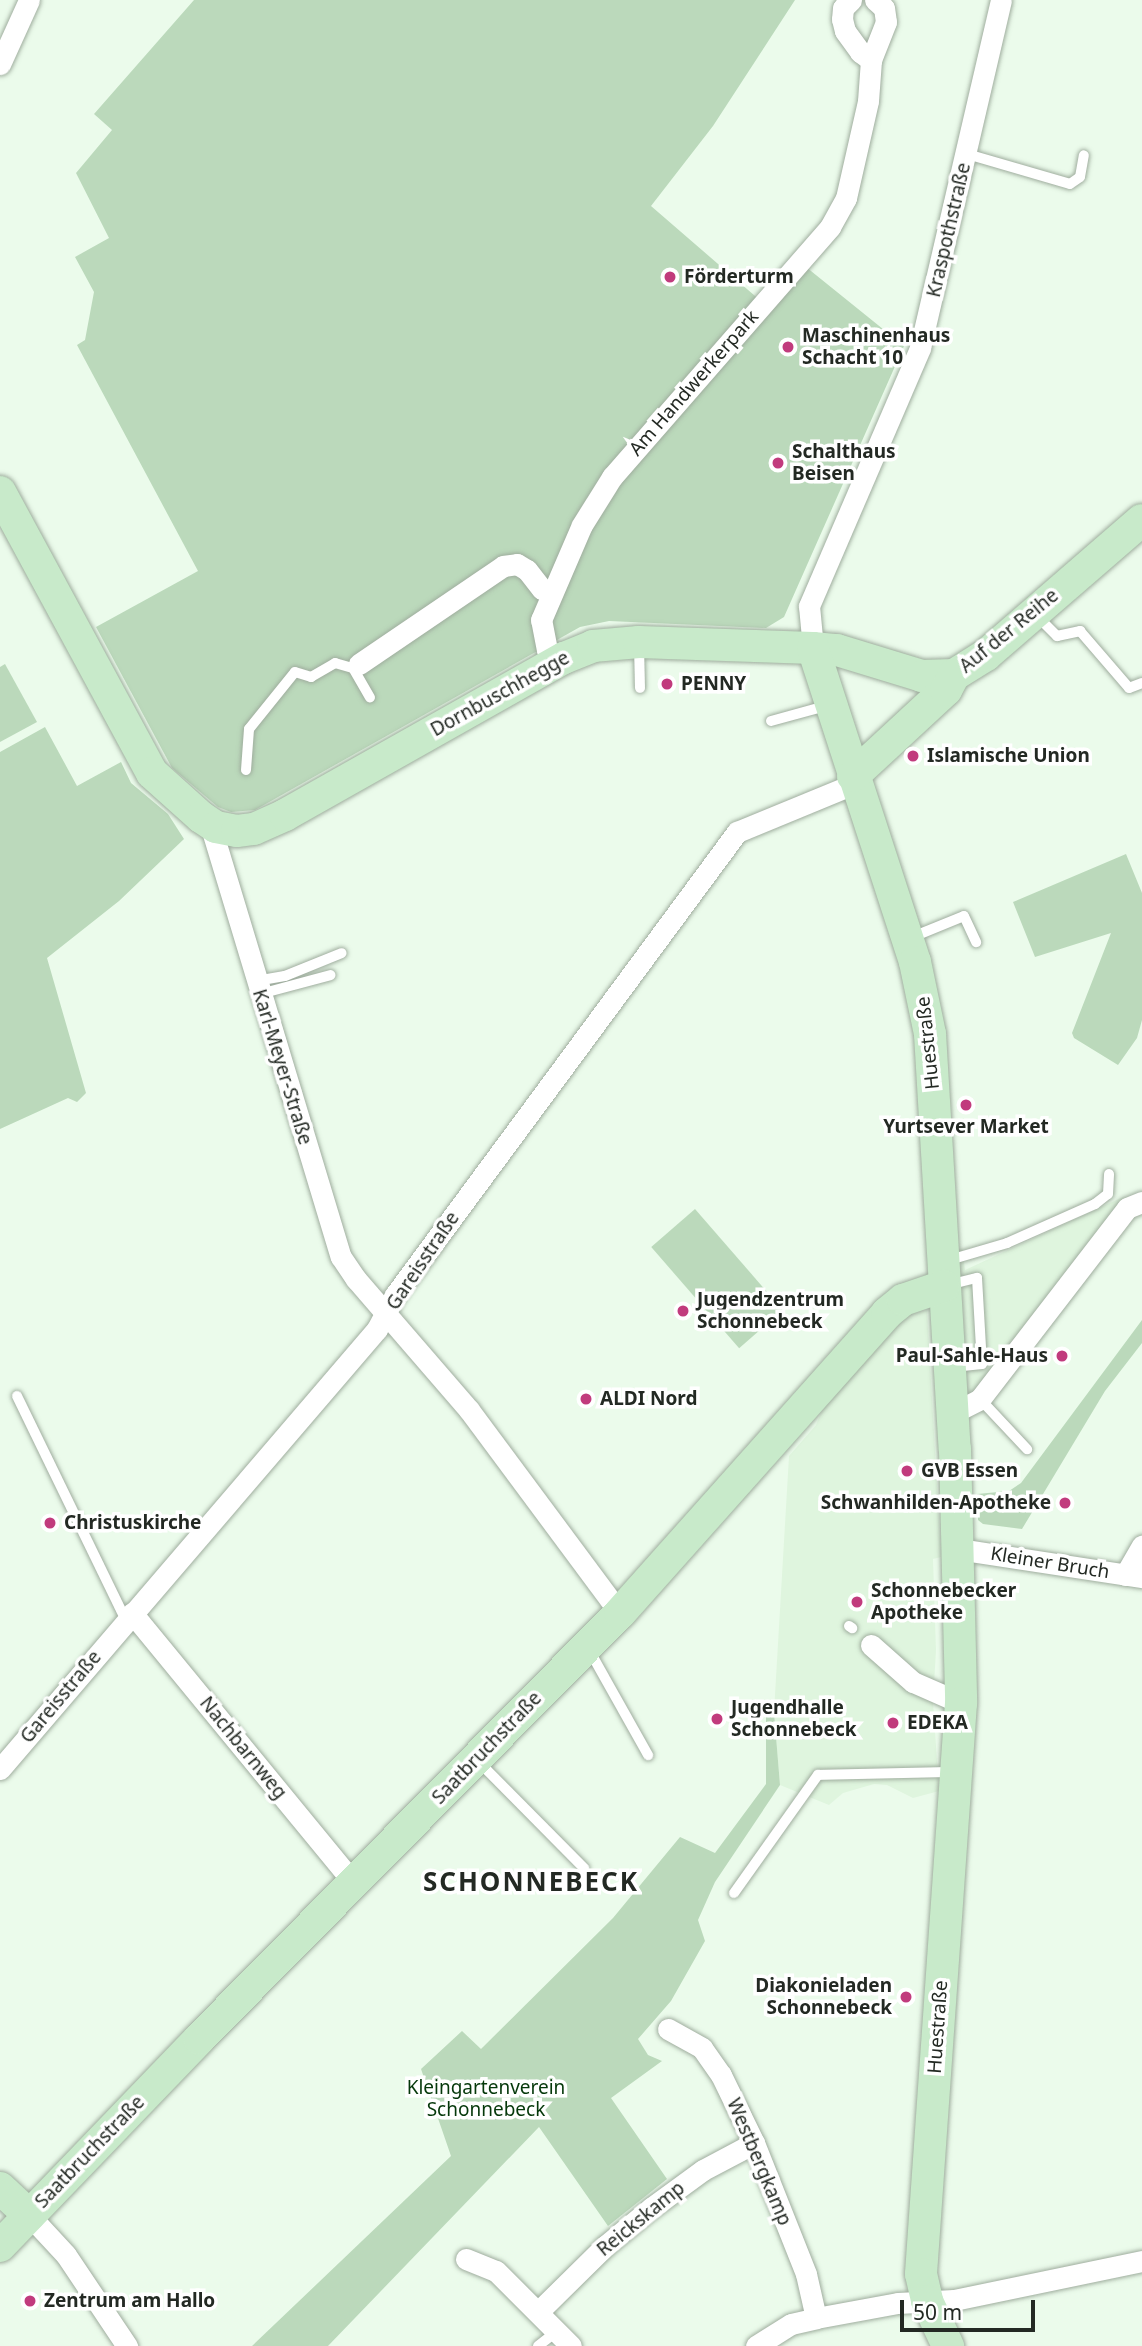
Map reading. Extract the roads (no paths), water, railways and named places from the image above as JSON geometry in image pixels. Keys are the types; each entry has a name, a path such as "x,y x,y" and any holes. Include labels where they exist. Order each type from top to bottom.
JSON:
{"main road":[{"path":"0,492 148,767 180,800 210,824"},
{"name":"Auf der Reihe","path":"813,648 837,650 922,676 954,676 979,661 1142,520"},
{"name":"Dornbuschhegge","path":"210,824 237,831 262,826 553,664 593,646 639,642 813,648"},
{"name":"Huestraße","path":"813,648 928,1012 950,1368 967,1406 958,1549 961,1703 921,2274 926,2301 948,2346"},
{"path":"854,779 946,690 954,676"},
{"name":"Saatbruchstraße","path":"0,2246 620,1613 887,1313 944,1274"},
{"path":"0,2188 29,2215"}],"street":[{"path":"0,64 29,0"},
{"path":"851,0 843,8 845,31 860,52 871,60"},
{"name":"Am Handwerkerpark","path":"553,664 547,650 541,620 550,592 582,525 612,477 831,227 846,198 859,153 869,101 871,60 886,22 884,8 875,0"},
{"name":"Kraspothstraße","path":"813,648 809,606 920,348 1001,0"},
{"path":"356,666 503,566 517,564 527,570 542,589 550,592"},
{"name":"Gareisstraße","path":"0,1769 363,1347 387,1314 403,1284 737,832 854,779"},
{"name":"Karl-Meyer-Straße","path":"210,824 341,1257 348,1269 470,1410 620,1613"},
{"path":"967,1406 1127,1208 1142,1202"},
{"path":"1134,1576 1142,1546"},
{"name":"Kleiner Bruch","path":"958,1549 1134,1576"},
{"name":"Nachbarnweg","path":"129,1616 354,1884"},
{"path":"871,1645 913,1682 961,1703"},
{"name":"Westbergkamp","path":"668,2029 702,2049 721,2075 754,2143 806,2274 816,2318"},
{"name":"Reickskamp","path":"539,2311 605,2246 651,2208 703,2170 754,2143"},
{"path":"29,2215 66,2255 127,2346"},
{"path":"467,2259 496,2271 564,2338"},
{"path":"756,2346 792,2324 816,2318 926,2301 954,2300 1142,2261"}],"lane":[{"path":"967,154 1070,184 1080,177 1084,155"},
{"path":"1034,613 1057,636 1080,631 1129,688 1142,683"},
{"path":"639,642 640,688"},
{"path":"246,770 249,729 295,672 311,677 335,663 356,666 370,698"},
{"path":"771,720 831,704"},
{"path":"907,940 964,916 975,942"},
{"path":"258,988 342,953"},
{"path":"258,988 331,975"},
{"path":"944,1274 1095,1204 1108,1194 1109,1174"},
{"path":"17,1396 129,1616"},
{"path":"967,1406 1027,1449"},
{"path":"587,1646 649,1755"},
{"path":"476,1759 584,1868"},
{"path":"734,1893 818,1775 957,1772"},
{"path":"538,2346 564,2338"}],"place":[{"name":"Förderturm","path":"670,277"},
{"name":"Maschinenhaus Schacht 10","path":"788,347"},
{"name":"Schalthaus Beisen","path":"778,463"},
{"name":"PENNY","path":"667,684"},
{"name":"Islamische Union","path":"913,756"},
{"name":"Yurtsever Market","path":"966,1105"},
{"name":"Jugendzentrum Schonnebeck","path":"683,1311"},
{"name":"Paul-Sahle-Haus","path":"1062,1356"},
{"name":"ALDI Nord","path":"586,1399"},
{"name":"GVB Essen","path":"907,1471"},
{"name":"Schwanhilden-Apotheke","path":"1065,1503"},
{"name":"Christuskirche","path":"50,1523"},
{"name":"Schonnebecker Apotheke","path":"857,1602"},
{"name":"Jugendhalle Schonnebeck","path":"717,1719"},
{"name":"EDEKA","path":"893,1723"},
{"name":"Diakonieladen Schonnebeck","path":"906,1997"},
{"name":"Zentrum am Hallo","path":"30,2301"}],"district":[{"name":"SCHONNEBECK","path":"531,1882"}],"park label":[{"name":"Kleingartenverein Schonnebeck","path":"486,2099"}]}
